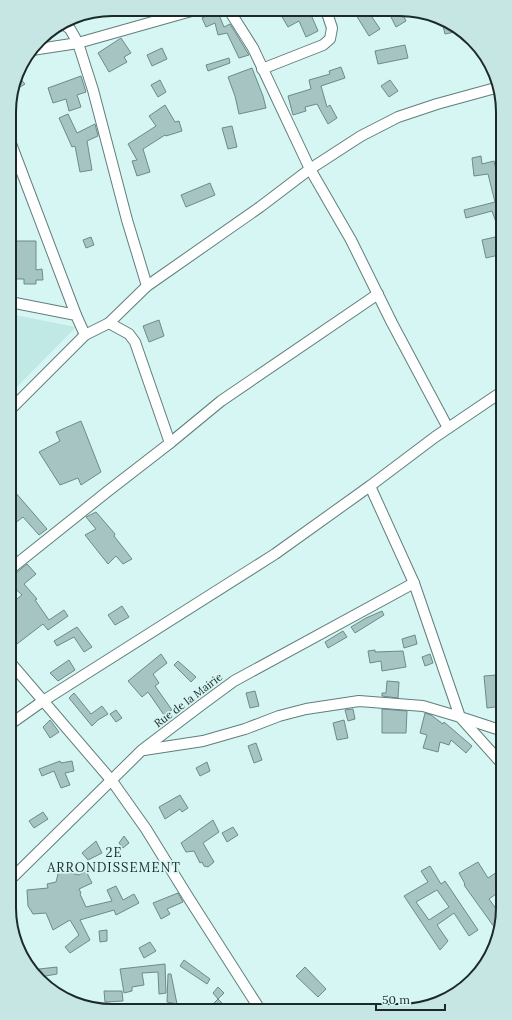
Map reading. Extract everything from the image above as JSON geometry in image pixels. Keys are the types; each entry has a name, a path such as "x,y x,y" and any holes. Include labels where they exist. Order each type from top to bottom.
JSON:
{"street":[{"path":"40,49 78,43 174,16"},
{"path":"233,16 253,48 310,169 351,240 448,428"},
{"path":"262,68 323,45 330,39 332,28 328,16"},
{"path":"68,27 78,43 93,90 127,220 147,286"},
{"path":"16,404 85,335 109,323 147,286 310,169 361,136 398,118 437,104 493,89"},
{"path":"16,171 85,335"},
{"path":"16,564 221,401 378,294"},
{"path":"16,303 76,315"},
{"path":"109,323 129,334 135,342 170,443"},
{"path":"16,720 43,701 275,554 496,395"},
{"path":"370,486 414,583 460,717 496,756"},
{"name":"Rue de la Mairie","path":"16,875 142,750 234,681 414,583"},
{"path":"16,669 112,781 146,829 256,1004"},
{"path":"142,750 203,741 306,709 359,701 423,706 496,729"}],"shaded area":[{"path":"16,315 76,327 16,388"}],"building":[{"path":"206,16 219,16 224,27 230,24 249,55 239,58 227,33 218,35 215,23 206,27 202,18"},
{"path":"282,16 312,16 318,31 306,37 299,21 288,27"},
{"path":"357,16 371,16 380,29 369,36"},
{"path":"390,16 404,16 406,21 396,27"},
{"path":"443,27 453,32 445,34"},
{"path":"121,38 131,53 124,57 127,62 109,72 98,53"},
{"path":"405,45 408,58 378,64 375,51"},
{"path":"162,48 167,59 152,66 147,55"},
{"path":"229,58 230,63 208,71 206,65"},
{"path":"341,67 345,78 321,86 327,107 330,105 337,118 328,124 317,104 305,107 306,111 293,115 288,96 311,89 309,80 330,74 329,71"},
{"path":"252,68 266,108 239,114 235,96 228,77"},
{"path":"81,76 86,92 77,95 81,107 69,111 66,99 53,103 48,88"},
{"path":"21,80 25,84 19,88"},
{"path":"160,80 166,92 158,97 151,85"},
{"path":"390,80 398,91 389,97 381,86"},
{"path":"165,105 175,122 179,121 182,131 166,136 165,135 143,149 150,172 137,176 132,161 137,160 128,144 156,126 149,116"},
{"path":"68,114 77,133 95,124 98,136 87,141 92,170 80,172 75,146 72,147 59,118"},
{"path":"232,126 237,147 228,149 222,128"},
{"path":"481,156 482,164 494,161 496,170 496,222 492,211 466,218 464,210 495,202 488,174 474,176 472,158"},
{"path":"210,183 215,195 186,207 181,195"},
{"path":"91,237 94,245 86,248 83,240"},
{"path":"495,237 496,256 486,258 482,240"},
{"path":"16,241 36,241 36,270 42,269 43,280 36,280 36,284 24,284 24,279 16,279"},
{"path":"159,320 164,336 149,342 143,326"},
{"path":"81,421 101,472 81,485 78,478 60,485 39,452 60,441 56,432"},
{"path":"16,493 47,529 39,535 23,517 16,522"},
{"path":"96,512 115,534 114,536 132,559 123,564 116,556 108,564 85,535 96,529 86,517"},
{"path":"27,564 36,574 24,584 37,599 35,600 49,620 64,610 68,616 48,630 43,624 16,645 16,600 22,595 16,589 16,573"},
{"path":"122,606 129,617 115,625 108,615"},
{"path":"382,611 384,615 355,633 351,627 366,618"},
{"path":"77,627 92,647 84,652 74,637 57,646 54,641"},
{"path":"343,631 347,637 328,648 325,642"},
{"path":"415,635 417,644 404,648 402,639"},
{"path":"375,650 375,652 403,651 406,667 382,671 381,661 370,663 368,651"},
{"path":"161,654 167,663 153,674 159,683 155,686 172,710 164,715 148,692 142,697 128,681"},
{"path":"430,654 433,663 425,666 422,657"},
{"path":"69,660 75,670 58,681 50,673"},
{"path":"178,661 196,677 191,682 174,665"},
{"path":"496,675 496,707 487,708 484,676"},
{"path":"387,681 399,682 398,698 382,696 382,693 386,693"},
{"path":"255,691 259,706 250,708 246,693"},
{"path":"74,693 91,714 102,706 108,714 92,726 69,698"},
{"path":"353,709 355,719 348,721 345,710"},
{"path":"382,709 407,711 406,733 382,733"},
{"path":"116,710 122,718 116,722 110,714"},
{"path":"425,713 431,715 443,724 444,722 472,746 466,753 451,740 449,745 440,742 438,752 423,748 427,735 420,733"},
{"path":"50,720 59,732 50,738 43,727"},
{"path":"344,720 348,738 337,740 333,723"},
{"path":"256,743 262,760 254,763 248,746"},
{"path":"60,761 61,763 72,761 74,771 65,773 70,785 61,788 54,771 42,776 39,769"},
{"path":"207,762 210,771 200,776 196,768"},
{"path":"180,795 188,808 182,812 180,809 165,819 159,807"},
{"path":"43,812 48,819 34,828 29,821"},
{"path":"213,820 219,832 203,843 214,862 208,867 204,866 202,862 200,863 194,851 186,852 181,843"},
{"path":"233,827 238,835 227,842 222,833"},
{"path":"124,836 129,843 123,848 119,843"},
{"path":"96,841 102,853 88,860 82,853"},
{"path":"478,862 488,878 496,873 496,894 489,899 496,909 494,927 464,885 465,884 459,873"},
{"path":"430,866 441,884 445,881 478,930 469,936 454,913 437,925 448,941 440,950 404,896 428,882 421,871","holes":["437,890 449,907 429,920 416,902"]},
{"path":"59,870 79,875 86,871 92,883 79,889 86,907 112,901 107,890 116,886 123,900 134,894 139,903 116,915 114,910 80,920 90,940 70,953 65,947 79,935 70,920 53,930 46,913 33,914 28,906 27,890 48,888 47,884 56,882"},
{"path":"178,893 183,902 167,909 170,914 161,919 153,903"},
{"path":"107,930 107,941 100,942 99,931"},
{"path":"150,942 156,951 144,958 139,948"},
{"path":"184,960 210,979 207,984 180,966"},
{"path":"165,964 166,993 159,994 158,972 142,973 144,985 132,987 132,991 124,993 120,969"},
{"path":"57,967 57,974 44,976 39,969"},
{"path":"305,967 326,989 318,997 296,976"},
{"path":"168,974 171,974 177,1004 167,1002"},
{"path":"218,987 224,993 218,999 213,993"},
{"path":"104,991 122,991 123,1001 105,1002"},
{"path":"218,999 223,1004 213,1004"}],"district":[{"name":"2E ARRONDISSEMENT","path":"114,860"}]}
